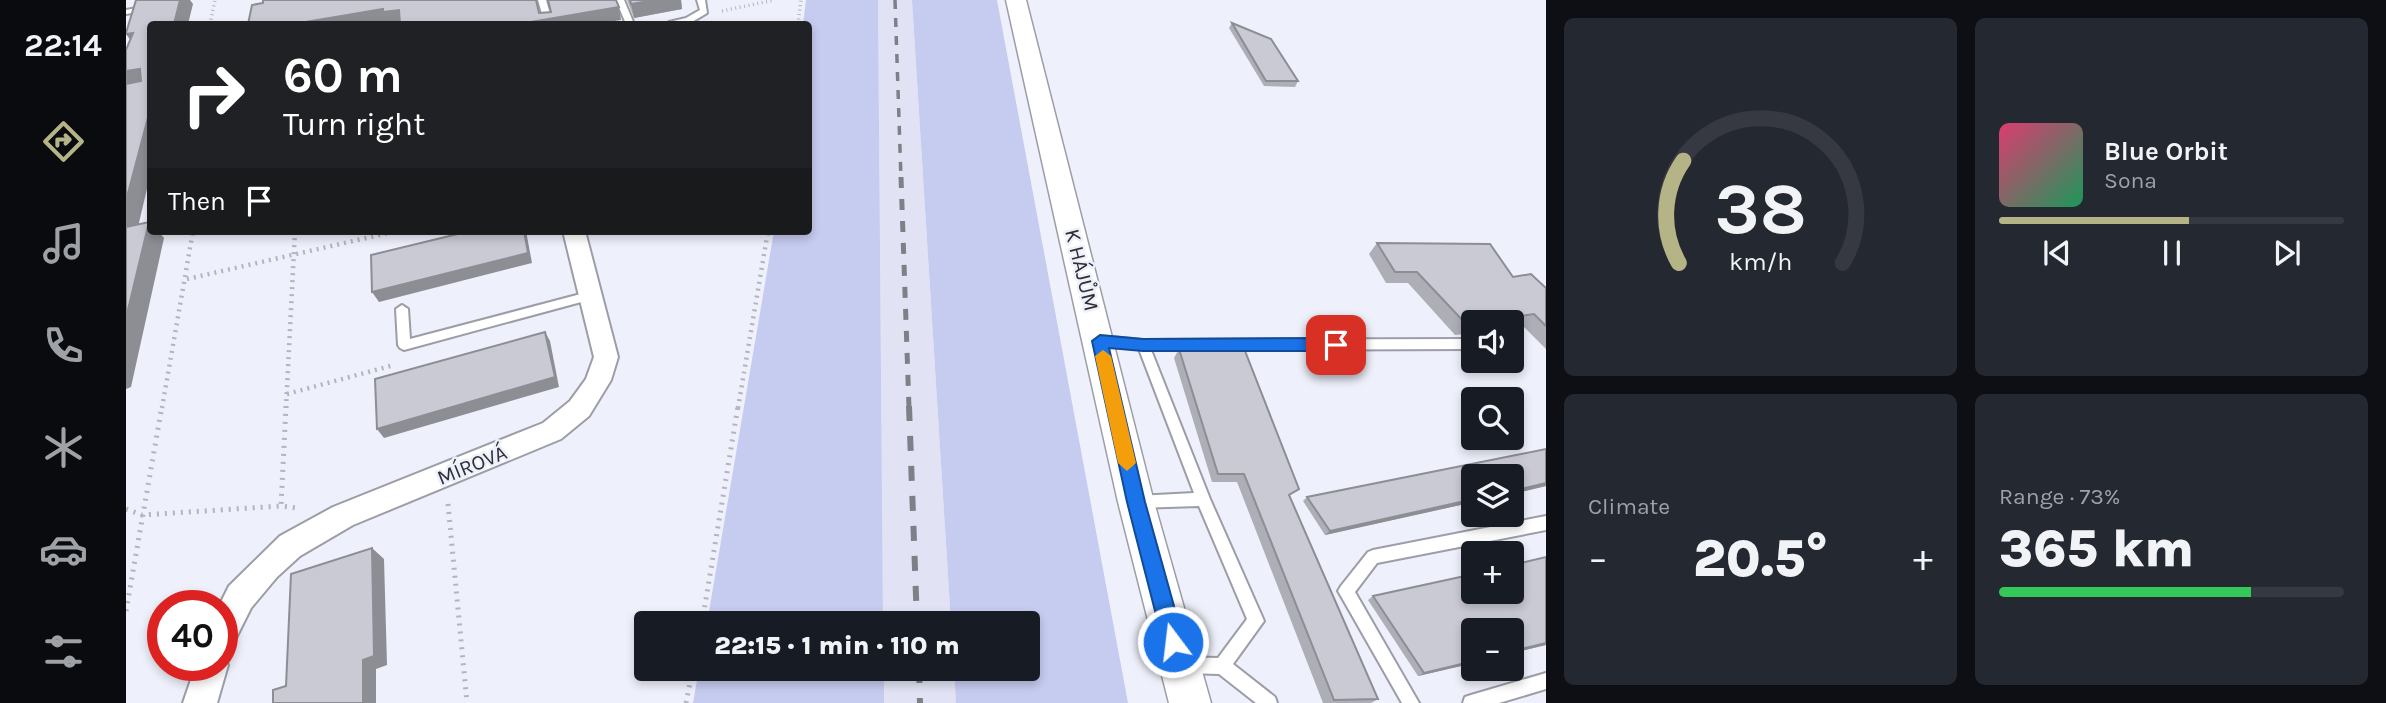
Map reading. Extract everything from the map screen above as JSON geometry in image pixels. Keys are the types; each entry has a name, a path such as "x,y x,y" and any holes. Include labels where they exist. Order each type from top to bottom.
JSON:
{"street":[{"name":"K HÁJŮM","path":"1016,0 1100,341 1136,502 1190,703"},
{"name":"MÍROVÁ","path":"238,601 266,567 290,546 343,516 552,431 570,419 589,399 602,378 606,357 575,235"},
{"path":"200,703 207,681"}],"lane":[{"path":"542,0 548,21"},
{"path":"620,0 629,21"},
{"path":"682,21 698,16 704,11 701,0"},
{"path":"126,12 153,7"},
{"path":"402,309 404,345 592,295"},
{"path":"1100,341 1143,345 1461,344"},
{"path":"1143,345 1203,499 1256,621 1222,666"},
{"path":"1136,502 1203,499"},
{"path":"1411,703 1346,591 1373,557 1546,523"},
{"path":"1179,665 1222,666 1269,703"},
{"path":"1471,703 1546,681"}],"path":[{"path":"211,21 215,0"},
{"path":"704,11 743,8 774,0"},
{"path":"798,21 801,0"},
{"path":"126,611 187,279 192,235"},
{"path":"281,506 295,235"},
{"path":"187,279 380,235"},
{"path":"704,611 767,235"},
{"path":"446,475 467,703"},
{"path":"126,509 142,515 281,506 343,516"},
{"path":"686,703 690,681"}],"shaded area":[{"path":"806,0 878,0 883,611 709,611 773,235 812,235 812,21 803,21"},
{"path":"878,0 912,0 950,611 883,611"},
{"path":"912,0 997,0 1128,703 956,703 955,681 1040,681 1040,611 950,611"},
{"path":"697,681 884,681 884,703 693,703"},
{"path":"884,681 955,681 956,703 884,703"}],"building":[{"path":"136,0 180,0 175,21 147,21 147,121 126,201 126,84 141,81 140,69 126,71 126,50 133,33 126,33"},
{"path":"263,0 536,0 539,13 551,12 548,0 616,0 619,7 537,21 400,21 399,10 383,12 383,9 312,21 249,21 252,5 263,3"},
{"path":"630,0 655,0 631,4"},
{"path":"1232,23 1271,39 1298,81 1266,81"},
{"path":"147,222 126,318 126,227"},
{"path":"454,235 525,235 528,253 372,292 371,255"},
{"path":"1377,243 1490,244 1513,277 1531,274 1546,288 1546,326 1534,314 1524,316 1524,310 1461,310 1461,319 1417,272 1395,272"},
{"path":"545,332 555,377 377,429 375,379"},
{"path":"1179,349 1245,351 1299,489 1289,495 1378,699 1334,700 1244,474 1218,474"},
{"path":"1546,449 1546,483 1524,488 1524,464 1471,464"},
{"path":"1461,466 1461,502 1330,531 1307,497"},
{"path":"372,548 374,656 363,660 363,703 273,703 273,690 286,686 291,574"},
{"path":"1546,557 1546,643 1524,648 1524,618 1461,618 1461,664 1424,673 1373,596 1461,577 1461,604 1524,604 1524,562"}],"railway":[{"path":"895,0 901,179"},
{"path":"901,177 909,408"},
{"path":"909,406 917,611"},
{"path":"919,681 920,703"}],"slow traffic":[{"path":"1103,356 1127,463"}],"route":[{"path":"1173,642 1136,502 1100,341 1143,345 1336,345"}]}
